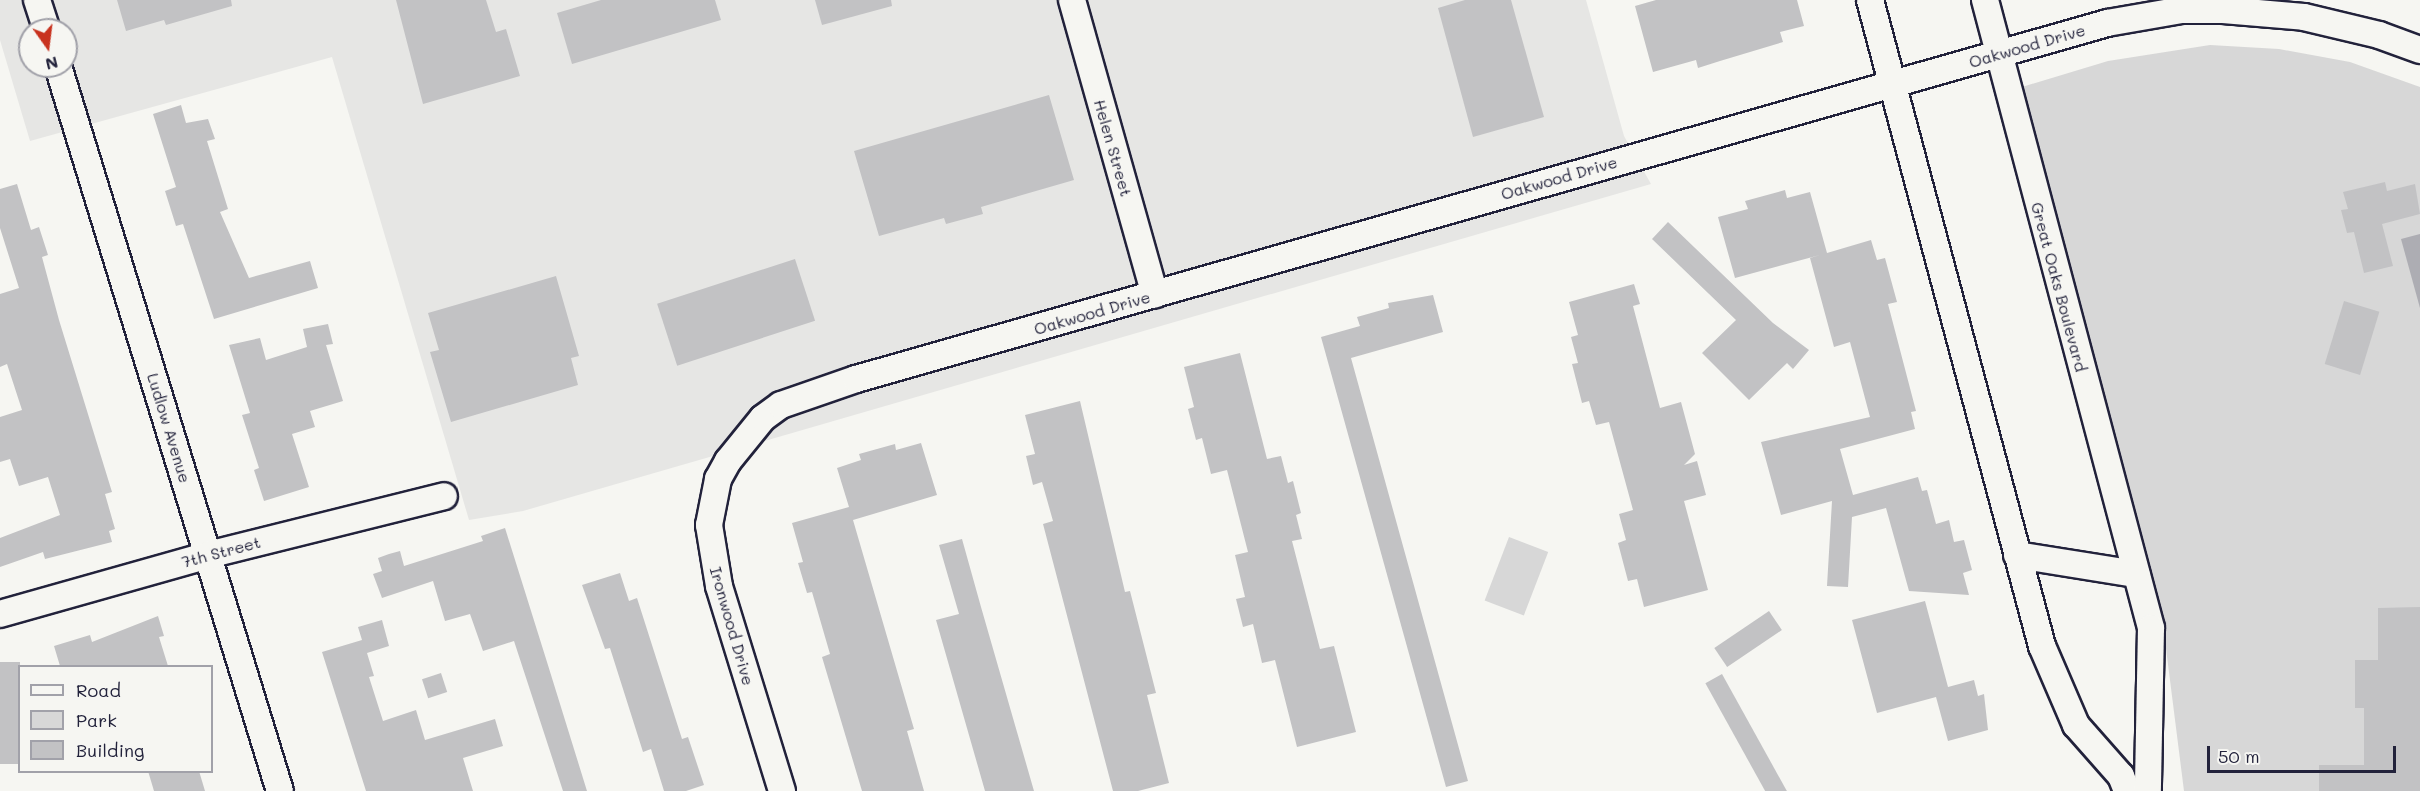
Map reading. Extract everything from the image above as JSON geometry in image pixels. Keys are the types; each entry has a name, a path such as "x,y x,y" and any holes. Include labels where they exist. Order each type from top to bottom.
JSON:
{"street":[{"path":"38,0 43,18"},
{"name":"Helen Street","path":"1072,0 1155,295"},
{"path":"1870,0 2042,646 2058,688 2076,725 2121,776 2127,791"},
{"name":"Great Oaks Boulevard","path":"1985,0 2151,628 2148,791"},
{"name":"Oakwood Drive","path":"728,461 763,418 801,396 2107,23 2182,10 2304,17 2379,35 2420,50"},
{"name":"Ludlow Avenue","path":"62,78 280,791"},
{"name":"Ironwood Drive","path":"728,461 712,500 709,525 711,556 782,791"},
{"name":"7th Street","path":"0,614 208,555 444,496"},
{"path":"2017,555 2136,574"}],"shaded area":[{"path":"0,0 1586,0 1624,136 1651,184 523,511 469,520 332,57 30,141 0,40"},
{"path":"2420,234 2420,308 2401,239"}],"green space":[{"path":"2210,45 2279,49 2350,62 2420,87 2420,791 2184,791 2160,601 2022,87 2108,61"},
{"path":"1509,537 1548,552 1524,616 1485,600"}],"building":[{"path":"117,0 231,0 232,6 166,25 164,20 126,31"},
{"path":"396,0 486,0 496,32 506,29 520,76 423,104"},
{"path":"601,0 715,0 721,20 572,64 557,13"},
{"path":"815,0 891,0 892,6 822,25"},
{"path":"1465,0 1511,0 1544,117 1473,137 1438,8"},
{"path":"1656,0 1797,0 1804,26 1780,32 1783,42 1698,68 1696,60 1653,72 1635,6"},
{"path":"1049,95 1074,180 981,207 983,214 946,224 944,218 879,236 854,151"},
{"path":"181,105 186,123 208,119 215,139 207,141 228,209 220,212 249,278 310,261 318,288 214,319 183,224 176,226 165,191 176,187 153,114"},
{"path":"2385,182 2387,191 2415,184 2420,214 2382,224 2393,266 2364,273 2354,232 2347,233 2341,210 2348,209 2343,192"},
{"path":"17,184 31,230 39,227 48,255 42,257 112,492 105,494 115,529 109,531 112,542 45,559 43,552 0,567 0,538 60,515 48,477 19,486 10,459 0,462 0,417 22,410 7,364 0,367 0,294 19,288 0,228 0,189"},
{"path":"1785,190 1787,198 1810,192 1827,253 1871,240 1877,260 1885,258 1897,302 1888,304 1916,411 1911,412 1915,429 1840,449 1853,495 1918,477 1922,491 1927,490 1936,524 1949,520 1954,542 1964,540 1972,570 1963,573 1969,595 1909,591 1886,508 1852,517 1848,587 1827,586 1832,501 1781,515 1761,442 1870,417 1850,342 1834,347 1810,258 1820,255 1735,278 1718,217 1748,209 1745,201"},
{"path":"1668,222 1773,323 1809,350 1793,369 1787,363 1749,400 1702,353 1736,320 1652,239"},
{"path":"795,259 815,321 677,366 657,304"},
{"path":"556,276 579,356 571,358 578,385 451,422 430,352 439,350 428,313"},
{"path":"1634,284 1640,304 1633,306 1660,408 1681,402 1695,454 1684,465 1697,461 1706,495 1684,501 1708,590 1644,607 1637,579 1628,581 1618,543 1626,540 1619,514 1633,510 1609,422 1596,425 1589,401 1582,403 1572,364 1578,363 1571,337 1578,335 1569,302"},
{"path":"1433,295 1443,332 1351,358 1468,781 1446,787 1321,337 1360,326 1357,317 1389,308 1388,303"},
{"path":"2344,301 2379,312 2360,375 2325,364"},
{"path":"328,324 333,344 326,345 343,401 310,411 315,427 292,434 309,487 264,501 254,470 259,468 242,415 250,413 229,345 260,338 266,360 307,347 303,329"},
{"path":"1240,353 1267,459 1281,456 1288,483 1293,481 1301,513 1296,515 1302,539 1292,541 1320,649 1334,646 1356,732 1297,747 1275,660 1262,663 1253,624 1243,627 1236,599 1245,597 1235,555 1248,552 1227,470 1211,474 1202,438 1196,440 1188,409 1194,407 1184,367"},
{"path":"1080,401 1125,592 1130,591 1156,693 1147,695 1169,783 1138,791 1113,791 1043,524 1053,521 1042,482 1033,485 1026,456 1035,454 1025,415"},
{"path":"921,443 937,495 853,520 914,729 907,731 924,791 862,791 822,657 830,654 812,592 807,593 798,563 803,562 792,523 849,507 837,468 861,460 859,454 895,444 896,450"},
{"path":"505,528 587,791 563,791 514,641 483,651 470,614 445,621 433,581 382,598 373,574 382,571 378,558 389,554 400,551 404,566 483,541 481,536"},
{"path":"962,539 1034,791 985,791 936,620 959,614 939,545"},
{"path":"620,573 629,601 637,598 682,739 688,737 704,785 686,791 664,791 651,749 643,752 610,648 605,649 582,585"},
{"path":"1925,601 1948,687 1974,680 1978,696 1984,694 1988,730 1948,741 1936,697 1877,713 1852,620"},
{"path":"2420,607 2420,791 2319,791 2319,765 2364,765 2364,708 2355,708 2355,660 2378,660 2378,608"},
{"path":"1769,611 1782,630 1727,667 1714,648"},
{"path":"158,616 164,636 159,637 168,665 60,665 54,646 90,635 92,642"},
{"path":"382,620 389,646 367,653 374,676 369,677 383,721 416,710 425,740 495,719 503,746 463,758 473,791 366,791 322,652 362,640 358,627"},
{"path":"0,662 20,662 18,665 18,764 0,764"},
{"path":"441,673 447,692 428,698 422,679"},
{"path":"1722,674 1787,791 1765,791 1705,683"},
{"path":"149,773 200,773 205,791 154,791"}]}
